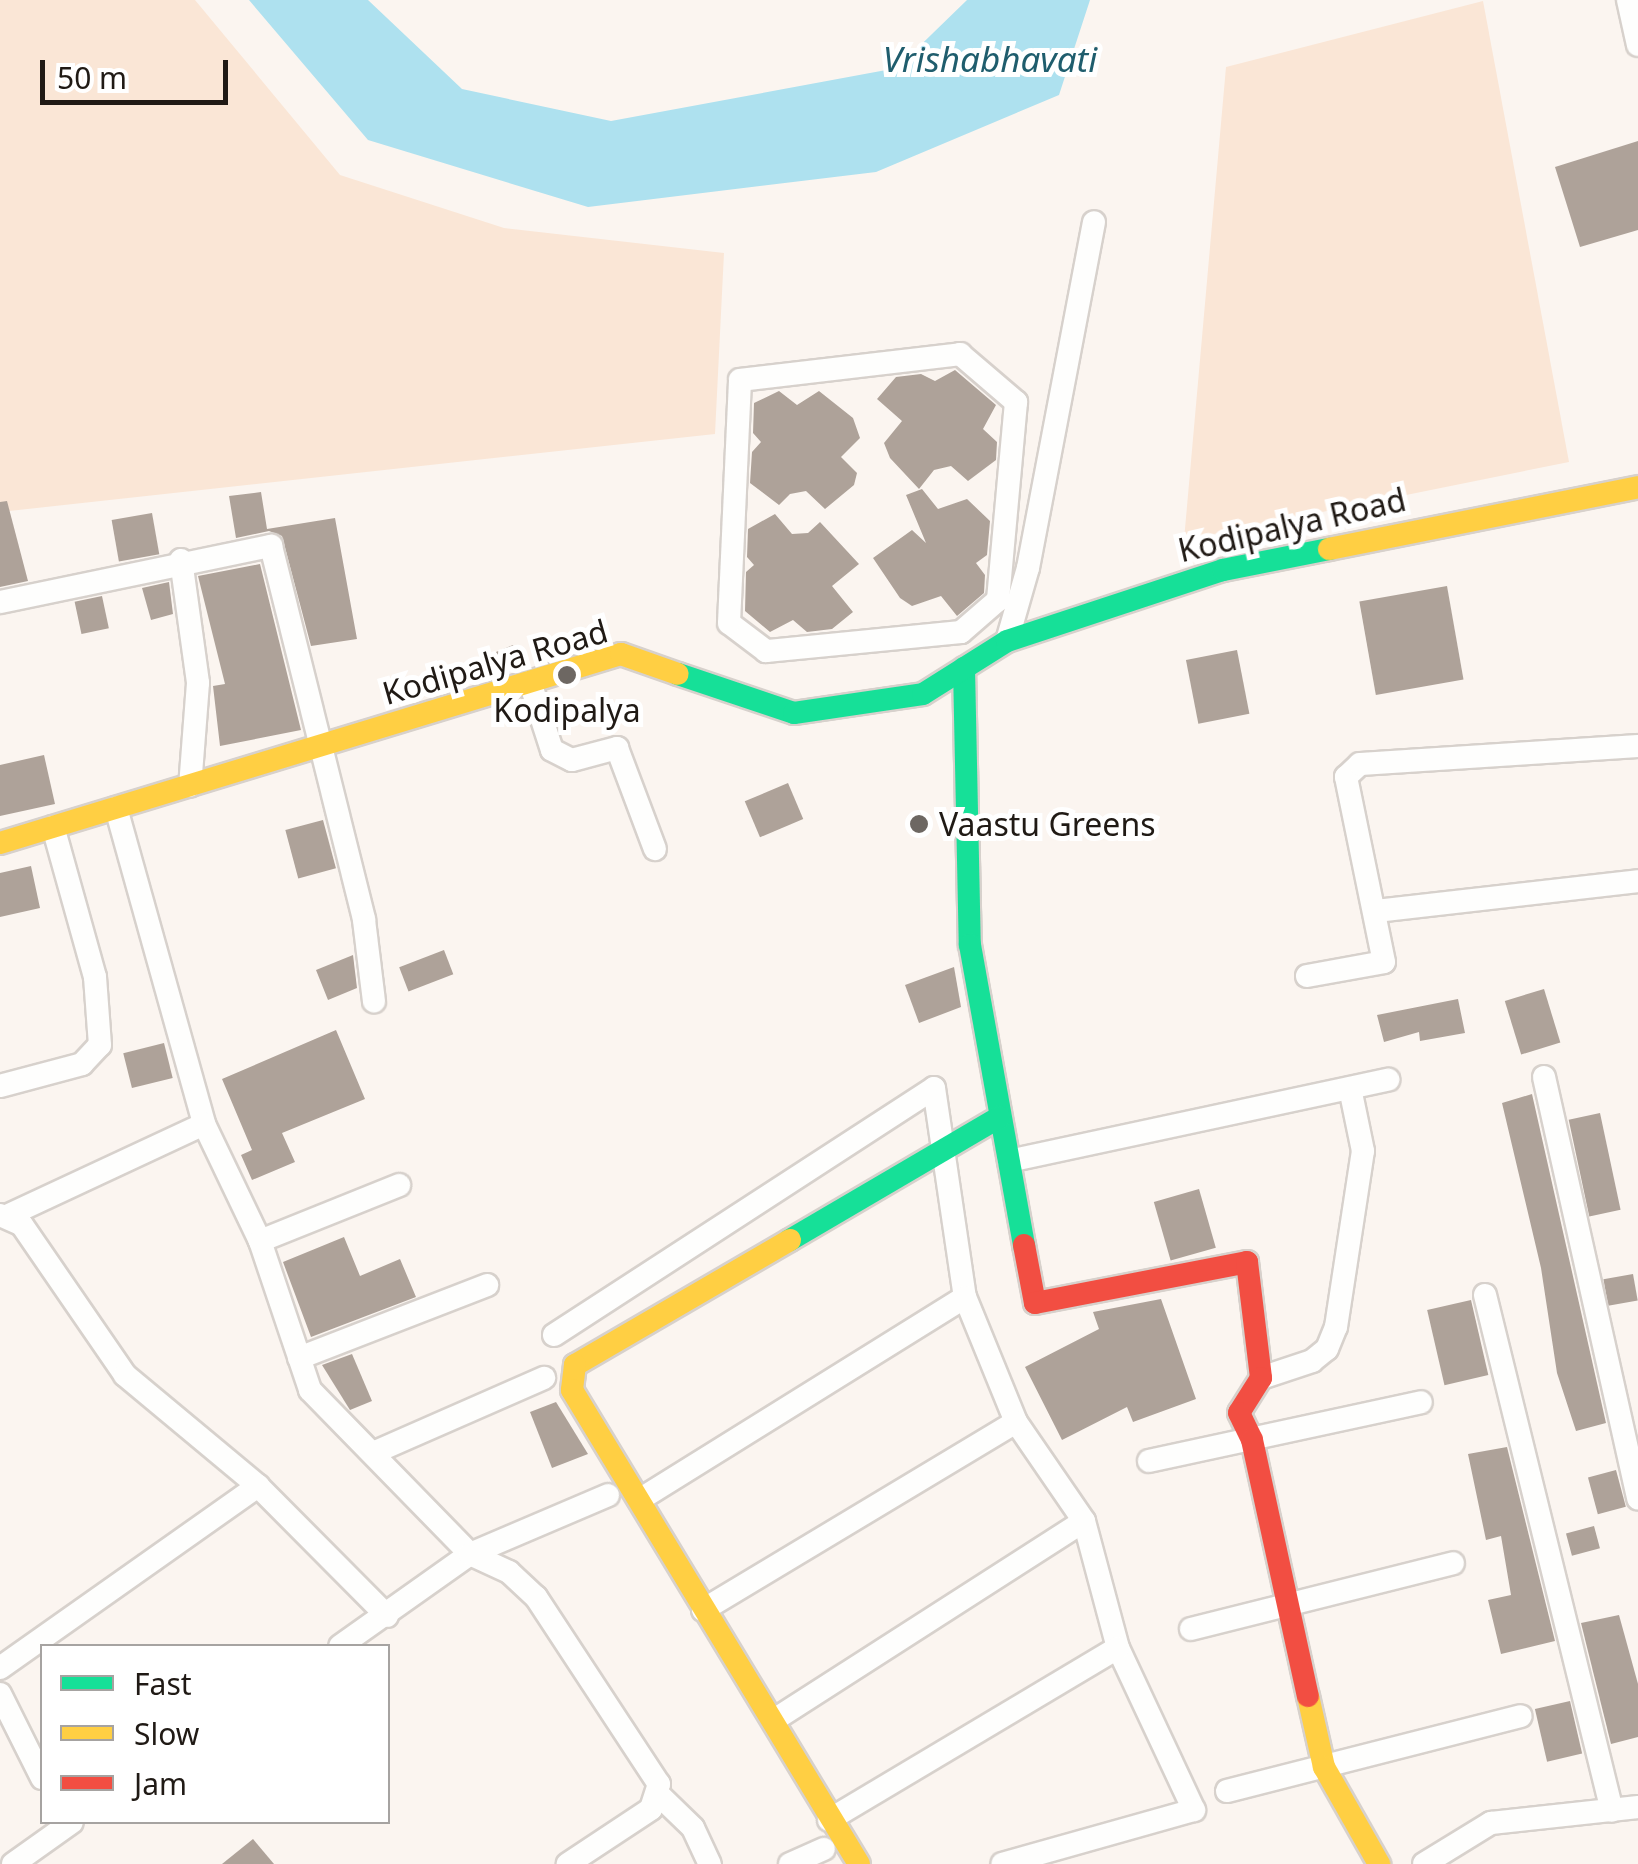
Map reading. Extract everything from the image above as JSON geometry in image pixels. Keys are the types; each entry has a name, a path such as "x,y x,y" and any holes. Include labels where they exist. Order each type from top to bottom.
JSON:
{"street":[{"path":"1628,0 1638,45"},
{"path":"1007,641 1028,568 1094,222"},
{"path":"960,354 1016,402 998,600 961,632 766,651 729,623 740,380 960,354"},
{"name":"Kodipalya Road","path":"0,843 621,654 794,713 924,694 1007,641 1223,570 1638,487"},
{"path":"0,602 181,560 270,546 364,920 374,1000"},
{"path":"181,560 198,683 190,786"},
{"path":"964,668 970,945 1035,1303 1247,1262 1262,1378"},
{"path":"530,682 552,750 572,760 617,748 655,849"},
{"path":"1307,976 1384,962 1346,777 1360,764 1638,746"},
{"path":"116,808 204,1124 260,1241 310,1390 470,1554 509,1572 536,1597 656,1776 659,1795 693,1828 710,1864"},
{"path":"0,1086 82,1064 100,1045 94,978 54,827"},
{"path":"1376,911 1638,882"},
{"path":"1544,1076 1638,1499"},
{"path":"1009,1161 1388,1080"},
{"path":"554,1336 934,1088 939,1153 965,1298 1016,1422 1084,1522 1118,1648 1194,1810 1002,1864"},
{"path":"1350,1088 1362,1150 1336,1326 1328,1348 1312,1362 1262,1378 1239,1414 1252,1440 1324,1767 1379,1864"},
{"path":"858,1864 572,1390 575,1365 1000,1117"},
{"path":"5,1215 204,1124"},
{"path":"260,1241 399,1185"},
{"path":"5,1215 22,1224 125,1375 258,1486 387,1616"},
{"path":"298,1358 487,1285"},
{"path":"1485,1295 1612,1811"},
{"path":"638,1500 965,1298"},
{"path":"374,1454 544,1378"},
{"path":"1148,1461 1421,1402"},
{"path":"703,1610 1016,1422"},
{"path":"0,1668 258,1486"},
{"path":"343,1644 470,1554 608,1494"},
{"path":"774,1720 1084,1522"},
{"path":"1191,1629 1290,1608 1453,1563"},
{"path":"829,1820 1118,1648"},
{"path":"0,1694 40,1774"},
{"path":"1227,1791 1521,1716"},
{"path":"568,1864 651,1809 659,1795"},
{"path":"1424,1864 1490,1822 1638,1806"},
{"path":"13,1864 67,1824"},
{"path":"790,1864 824,1850"}],"shaded area":[{"path":"0,0 195,0 340,175 504,228 724,253 715,434 0,512"},
{"path":"1483,1 1569,462 1184,540 1226,67"}],"water":[{"name":"Vrishabhavati","path":"249,0 368,0 462,89 611,121 897,68 967,0 1090,0 1059,95 876,172 588,207 368,140"}],"building":[{"path":"1638,141 1638,230 1580,247 1555,167"},
{"path":"955,370 996,405 983,429 997,442 996,460 968,481 951,466 934,470 919,489 890,458 884,443 902,421 877,399 896,377 921,374 935,381"},
{"path":"779,391 797,405 819,391 853,418 860,438 841,457 857,473 854,485 825,509 806,491 790,494 779,505 750,483 752,452 761,442 753,433 754,403"},
{"path":"922,489 938,509 967,499 990,521 987,555 976,563 985,575 984,593 957,616 941,596 912,606 900,598 873,558 912,530 926,543 906,495"},
{"path":"261,492 267,529 335,518 357,639 311,646 282,536 269,531 236,538 229,496"},
{"path":"7,501 28,581 0,587 0,502"},
{"path":"152,513 159,554 119,561 112,520"},
{"path":"775,514 792,534 808,533 820,522 859,564 832,586 853,612 832,629 807,632 793,620 770,632 745,611 746,572 754,565 747,557 748,529"},
{"path":"260,564 301,730 220,746 213,686 225,684 198,576"},
{"path":"169,582 173,614 151,620 142,588"},
{"path":"1447,586 1463,680 1376,695 1359,601"},
{"path":"102,596 109,628 81,634 75,602"},
{"path":"513,645 521,664 485,674 479,659"},
{"path":"1237,650 1249,714 1198,724 1186,660"},
{"path":"44,755 55,804 0,816 0,765"},
{"path":"788,783 803,819 760,837 745,801"},
{"path":"323,820 336,868 298,878 285,830"},
{"path":"31,866 40,908 0,917 0,873"},
{"path":"444,950 453,974 409,991 399,967"},
{"path":"353,955 357,988 328,1000 316,970"},
{"path":"954,967 961,1007 919,1023 905,985"},
{"path":"1544,989 1560,1043 1521,1055 1505,1001"},
{"path":"1458,999 1465,1033 1420,1041 1419,1032 1384,1042 1377,1015"},
{"path":"336,1030 365,1099 282,1133 295,1162 252,1180 241,1155 252,1150 222,1079"},
{"path":"164,1043 173,1078 132,1088 123,1053"},
{"path":"1532,1094 1606,1423 1576,1431 1557,1373 1541,1268 1502,1103"},
{"path":"1600,1113 1621,1210 1589,1216 1569,1120"},
{"path":"1199,1189 1216,1248 1171,1261 1154,1202"},
{"path":"344,1237 360,1276 400,1259 416,1297 311,1337 283,1262"},
{"path":"1633,1274 1638,1301 1608,1306 1603,1279"},
{"path":"1161,1299 1196,1399 1133,1422 1127,1407 1062,1440 1025,1367 1099,1329 1093,1312"},
{"path":"1471,1300 1488,1375 1444,1385 1427,1310"},
{"path":"352,1354 372,1401 350,1410 322,1365"},
{"path":"556,1402 588,1454 552,1468 530,1412"},
{"path":"1507,1447 1555,1641 1501,1654 1488,1600 1511,1595 1501,1536 1486,1540 1468,1454"},
{"path":"1616,1470 1626,1507 1598,1514 1588,1478"},
{"path":"1594,1526 1600,1548 1572,1556 1566,1534"},
{"path":"1619,1615 1638,1684 1638,1737 1611,1744 1581,1623"},
{"path":"1570,1701 1582,1754 1547,1762 1535,1709"},
{"path":"253,1839 274,1864 222,1864"}],"traffic: fast":[{"path":"678,674 794,713 923,694 1007,641 1223,570 1329,549"},
{"path":"964,668 970,945 1024,1245"},
{"path":"790,1240 1000,1117"}],"traffic: slow":[{"path":"1329,549 1638,487"},
{"path":"0,843 621,654 678,674"},
{"path":"790,1240 575,1365 572,1390 859,1864"},
{"path":"1308,1696 1324,1767 1379,1864"}],"traffic: jam":[{"path":"1024,1245 1035,1303 1247,1262 1261,1378 1239,1413 1252,1440 1308,1696"}],"place":[{"name":"Kodipalya","path":"567,675"},
{"name":"Vaastu Greens","path":"919,824"}]}
